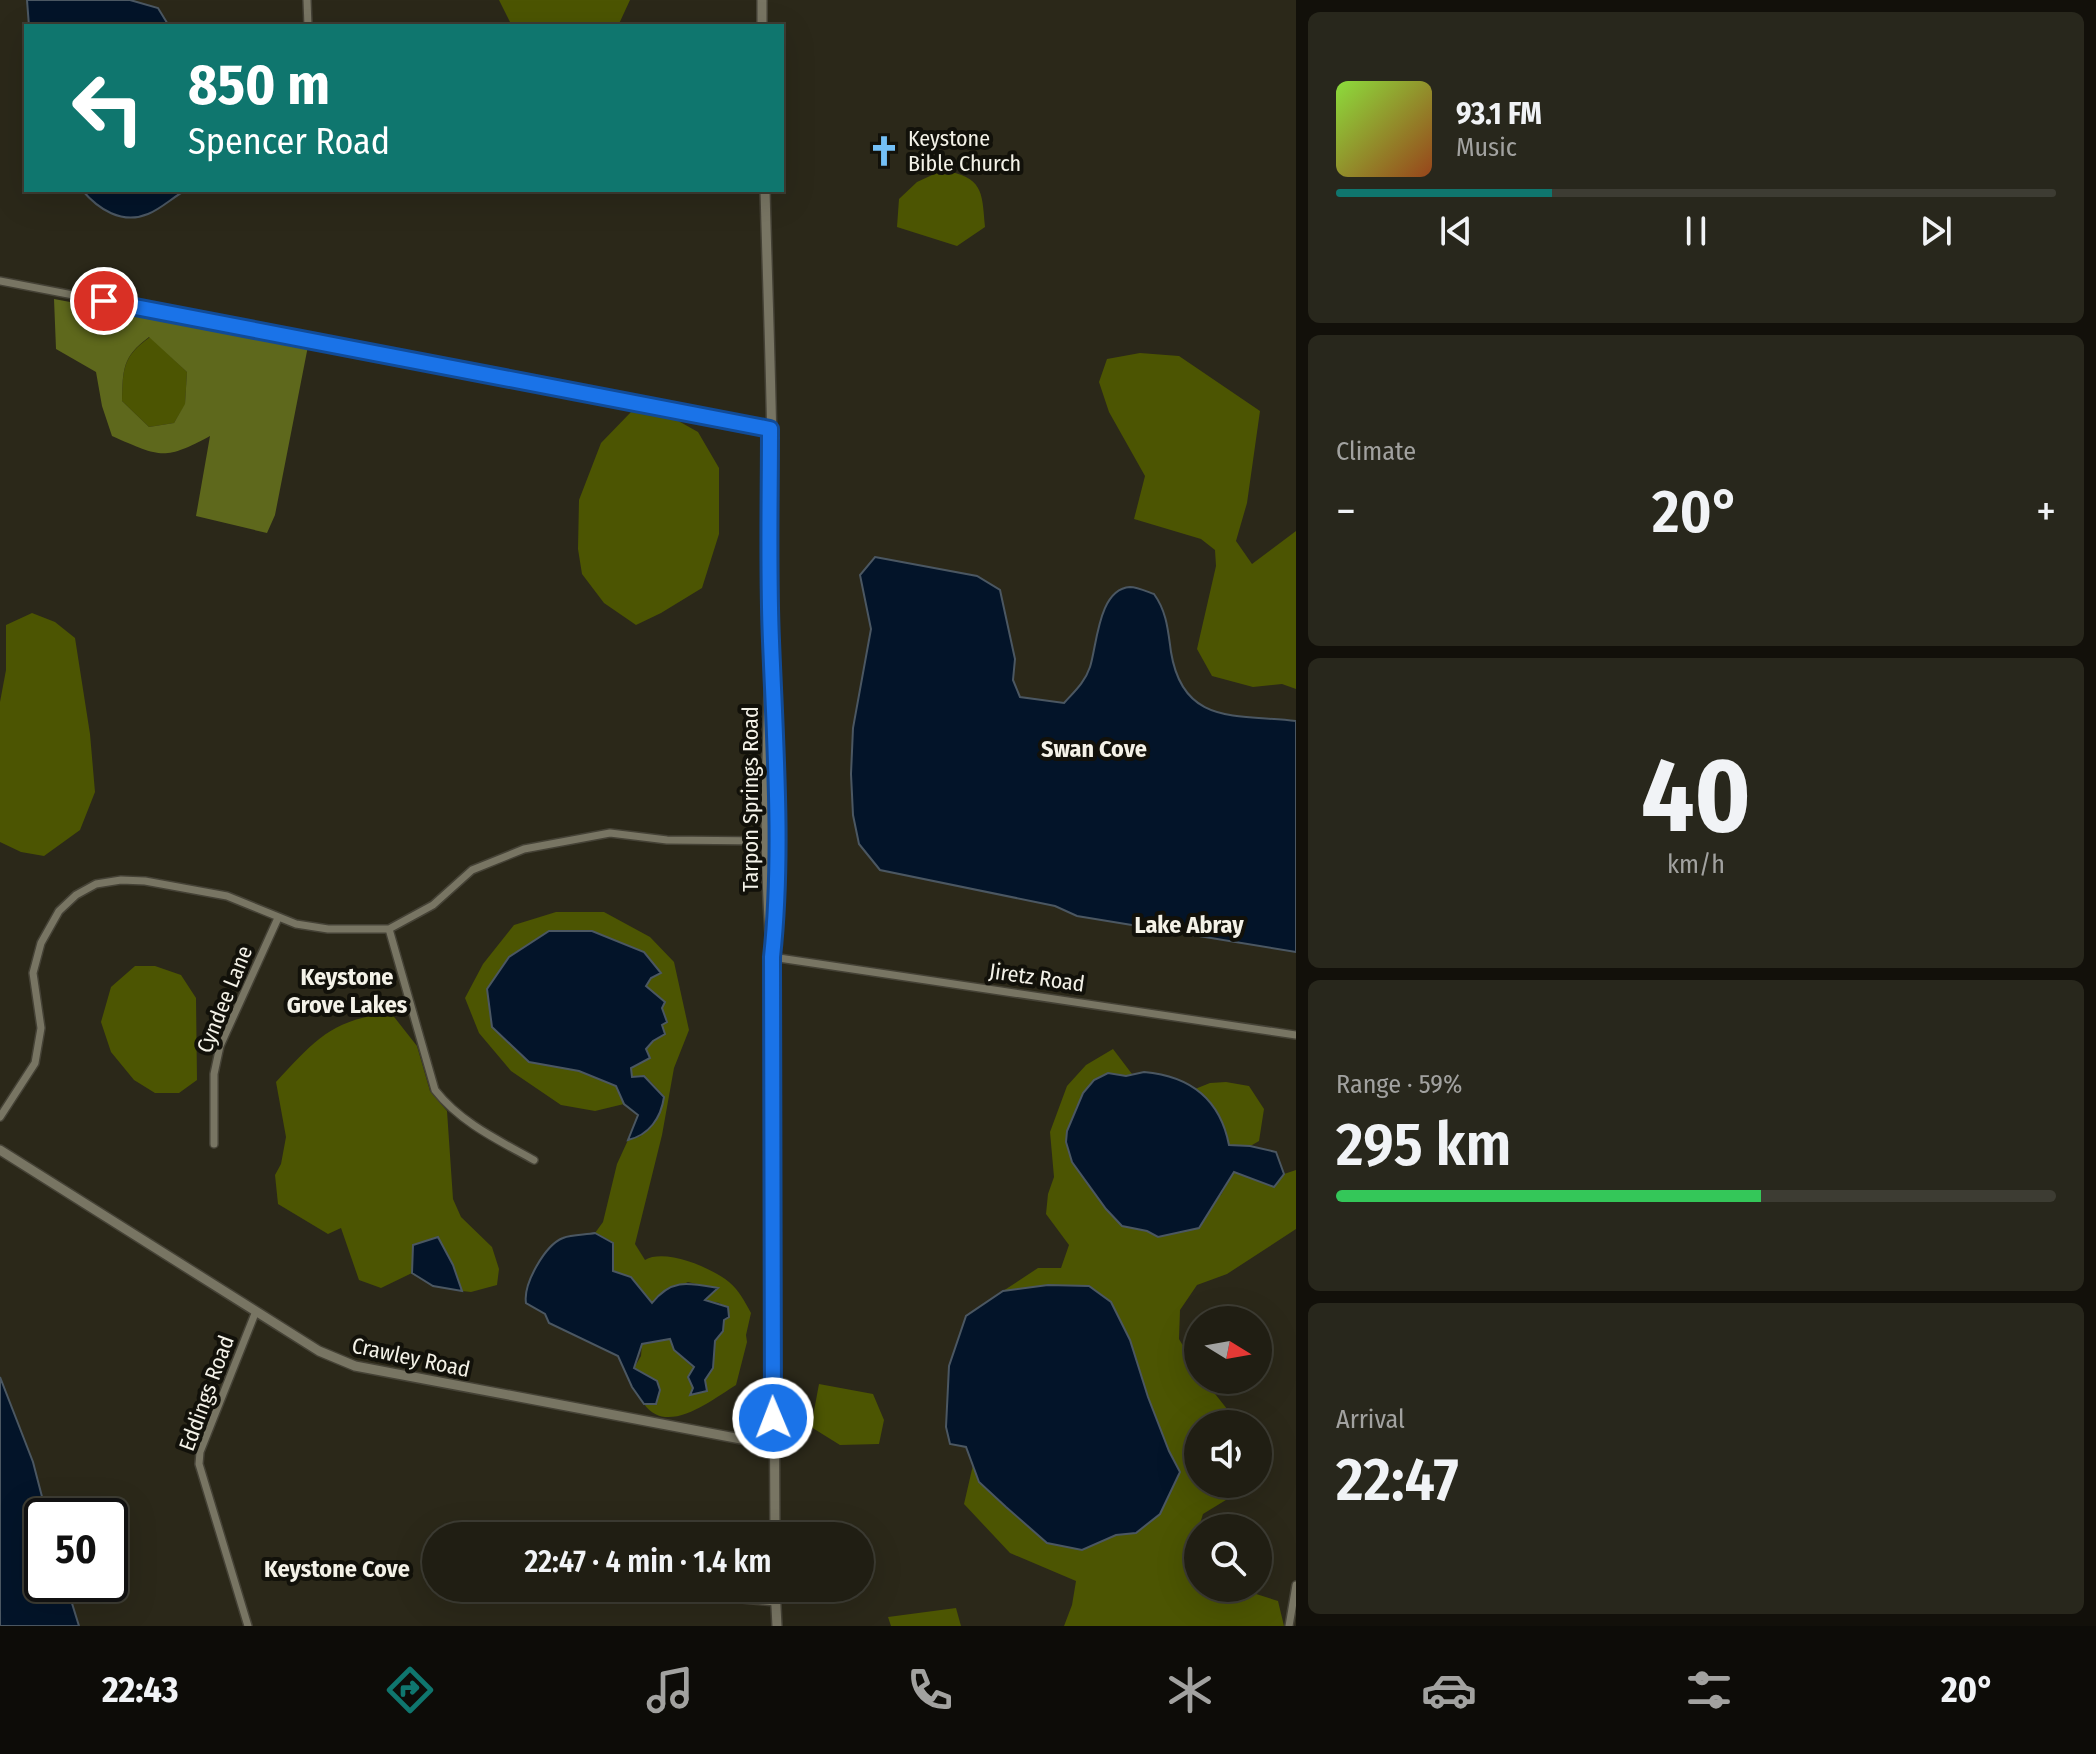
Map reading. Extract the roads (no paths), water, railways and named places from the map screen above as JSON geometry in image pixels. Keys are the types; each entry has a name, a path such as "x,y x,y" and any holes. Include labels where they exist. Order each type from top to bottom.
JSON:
{"main road":[{"path":"762,0 762,24"},
{"name":"Tarpon Springs Road","path":"765,192 770,429 771,641 767,691 772,841 775,1522"},
{"name":"Crawley Road","path":"0,1150 319,1351 355,1366 773,1445"},
{"path":"775,1602 777,1626"}],"street":[{"path":"307,0 308,24"},
{"path":"0,281 770,429"},
{"path":"0,1117 35,1063 41,1028 33,973 41,943 59,911 76,895 96,884 121,880 145,881 227,896 296,924 328,929 389,929 433,905 472,870 524,849 610,833 667,840 772,841"},
{"name":"Cyndee Lane","path":"214,1144 214,1074 220,1046 278,918"},
{"path":"389,929 435,1090 449,1108 467,1122 534,1160"},
{"name":"Jiretz Road","path":"772,957 1296,1035"},
{"name":"Eddings Road","path":"248,1626 199,1464 200,1452 256,1311"},
{"path":"1289,1626 1296,1585"}],"water":[{"path":"27,0 130,0 158,8 168,24 29,24"},
{"path":"84,192 183,192 153,212 138,217 120,216 95,203"},
{"path":"875,557 977,576 1000,590 1015,659 1013,680 1020,697 1064,703 1088,672 1101,620 1111,597 1119,590 1133,587 1154,594 1162,608 1177,676 1187,693 1200,705 1234,716 1296,721 1296,952 1077,916 1055,906 880,870 859,844 853,815 851,774 853,728 871,629 860,575"},
{"path":"549,931 592,931 644,952 661,973 651,978 646,986 665,1002 662,1008 667,1022 662,1025 665,1034 646,1049 650,1058 631,1068 632,1077 644,1076 664,1097 653,1124 635,1138 628,1140 638,1115 624,1104 616,1086 579,1071 529,1062 492,1027 487,989 509,957"},
{"path":"1144,1072 1175,1079 1200,1093 1218,1115 1229,1145 1276,1152 1284,1174 1274,1187 1234,1172 1199,1228 1158,1237 1147,1231 1122,1226 1072,1162 1066,1142 1067,1131 1083,1093 1094,1080 1108,1073 1126,1076"},
{"path":"595,1233 613,1243 613,1271 631,1277 652,1303 667,1289 682,1284 718,1288 705,1300 728,1307 729,1317 724,1320 723,1331 715,1341 713,1368 705,1380 707,1391 690,1395 693,1388 688,1377 694,1367 674,1350 670,1339 642,1344 634,1368 657,1381 660,1390 656,1404 644,1404 632,1387 618,1356 549,1323 545,1314 526,1303 532,1276 549,1248 567,1237"},
{"path":"438,1237 462,1291 433,1286 412,1273 413,1245"},
{"path":"1048,1285 1089,1286 1111,1302 1130,1340 1148,1397 1180,1472 1160,1514 1136,1533 1116,1535 1082,1550 1047,1543 1006,1507 979,1482 966,1447 950,1444 946,1427 949,1366 966,1316 1003,1291"},
{"path":"0,1377 33,1462 42,1498 24,1498 24,1602 72,1602 79,1626 0,1626"}],"place":[{"name":"Keystone Bible Church","path":"884,151"}],"district":[{"name":"Swan Cove","path":"1094,749"},
{"name":"Lake Abray","path":"1189,925"},
{"name":"Keystone Grove Lakes","path":"347,991"},
{"name":"Keystone Cove","path":"337,1569"}]}
